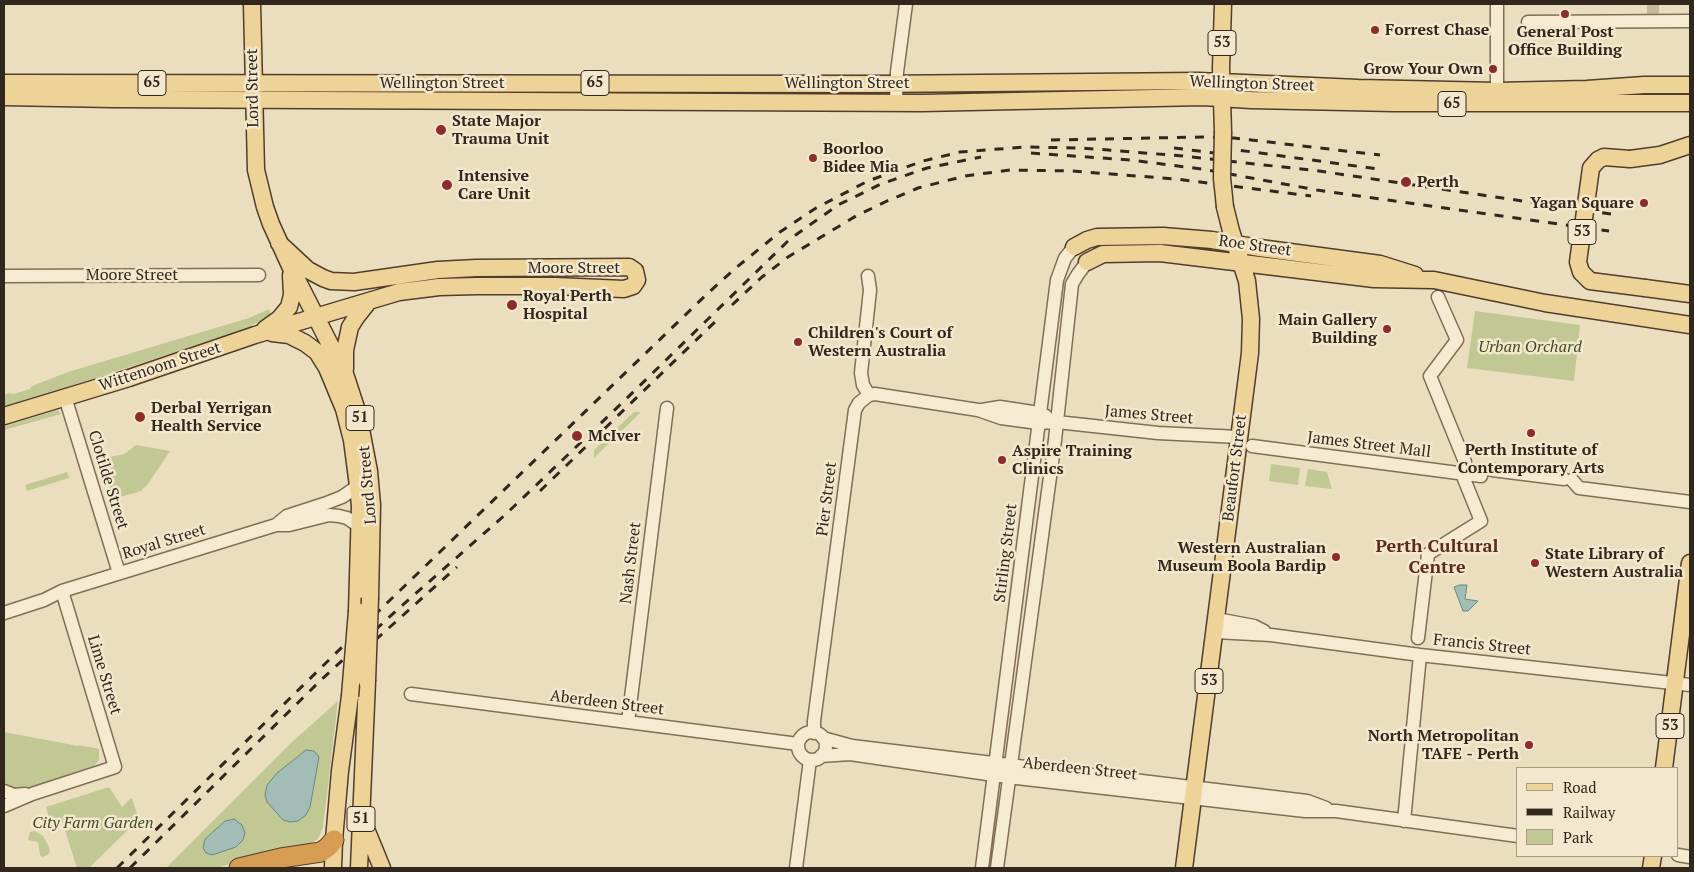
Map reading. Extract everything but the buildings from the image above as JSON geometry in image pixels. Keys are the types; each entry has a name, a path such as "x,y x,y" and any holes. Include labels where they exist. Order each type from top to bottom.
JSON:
{"highway":[{"path":"239,868 281,858 321,852 334,840"}],"main road":[{"name":"Lord Street","path":"252,4 256,170 264,207 279,243 344,374 358,414 369,471 372,505 370,598 359,868"},
{"name":"53","path":"1222,90 1223,4"},
{"name":"Wellington Street","path":"4,83 896,84 1188,81 1222,90 1394,103 1690,103"},
{"name":"Wellington Street","path":"4,97 896,102 1198,97 1222,90 1442,91 1588,89 1644,85 1690,85"},
{"name":"Beaufort Street","path":"1184,868 1216,625 1246,442 1251,320 1247,281 1224,207 1222,178 1222,90"},
{"name":"53","path":"1690,145 1660,155 1630,159 1608,156 1595,162 1589,176 1578,262 1582,274 1593,281 1690,294"},
{"name":"Roe Street","path":"1074,247 1092,238 1110,236 1163,236 1206,239 1380,264 1434,280 1545,303 1690,325"},
{"name":"Moore Street","path":"279,243 308,270 331,281 354,282 438,270 476,268 629,267 635,271 637,276 633,286 624,289 555,286 439,287 399,292 317,318"},
{"name":"Roe Street","path":"1088,262 1104,254 1124,252 1160,253 1374,279 1434,280"},
{"path":"254,335 279,319 290,307 292,295 291,268"},
{"path":"344,374 345,350 350,327 369,301"},
{"name":"Wittenoom Street","path":"4,416 65,398 254,335 317,318"},
{"name":"Lord Street","path":"254,335 275,332 289,335 309,345 321,357 334,381 352,440 358,486 359,526 356,611 350,696 340,770 333,868"},
{"name":"53","path":"1664,767 1683,684 1690,563"},
{"path":"361,815 382,868"}],"street":[{"path":"896,102 896,84 906,4"},
{"path":"1496,4 1497,83"},
{"path":"1528,22 1653,19 1690,21"},
{"name":"Stirling Street","path":"982,868 1057,280 1065,258 1074,247"},
{"name":"Stirling Street","path":"996,868 1057,422 1072,284 1088,262"},
{"name":"Moore Street","path":"4,276 259,275"},
{"path":"868,276 870,290 861,373 863,385 869,395"},
{"path":"1418,638 1428,554 1481,521 1462,474 1465,462 1430,376 1457,340 1438,297"},
{"path":"1044,372 1051,364 1056,343 1066,338"},
{"name":"James Street","path":"869,395 875,394 978,410 1001,418 1039,418 1057,422 1246,442"},
{"name":"Pier Street","path":"819,735 814,721 855,410 859,403 869,395"},
{"name":"Clotilde Street","path":"65,398 119,573"},
{"name":"Nash Street","path":"628,722 667,408"},
{"name":"James Street Mall","path":"1246,442 1462,474 1487,473 1568,480 1579,488 1690,502"},
{"name":"Royal Street","path":"276,525 287,516 324,504 358,486"},
{"name":"Royal Street","path":"4,614 44,600 62,591 276,525 289,525 329,515 347,518 359,526"},
{"name":"Royal Street","path":"4,605 39,594 62,591"},
{"name":"Lime Street","path":"32,794 116,767 62,591"},
{"name":"Francis Street","path":"1216,625 1271,635 1420,655 1683,684"},
{"path":"1404,821 1420,655"},
{"name":"Aberdeen Street","path":"411,694 798,744"},
{"path":"796,868 816,758 825,750 819,735 805,734 798,744 798,749 802,756 816,758"},
{"name":"Aberdeen Street","path":"819,735 852,746 995,770"},
{"name":"Aberdeen Street","path":"816,758 850,754 1194,793 1307,801 1336,811 1516,836"},
{"path":"4,791 14,795 32,794"},
{"path":"4,806 32,794"}],"green space":[{"path":"269,309 271,315 245,329 4,408 4,395 9,393 14,394 30,389 32,386 68,372 249,318"},
{"name":"Urban Orchard","path":"1475,311 1580,325 1574,381 1467,368"},
{"path":"58,410 61,414 4,430 4,426"},
{"path":"634,412 641,412 594,458 594,450"},
{"path":"136,445 170,451 148,484 141,491 113,499 100,459 124,454"},
{"path":"1271,464 1300,468 1298,485 1269,481"},
{"path":"1308,469 1327,472 1332,489 1305,486"},
{"path":"67,472 69,478 27,491 25,485"},
{"path":"338,701 323,827 318,839 306,846 258,855 217,868 166,868 292,742"},
{"path":"4,732 99,749 99,760 93,767 24,789 9,788 4,784"},
{"name":"City Farm Garden","path":"109,787 122,807 132,799 139,819 89,868 77,868 62,821 51,824 46,807"},
{"path":"35,831 43,836 50,850 49,854 42,857 38,842 28,840 30,832"}],"water":[{"path":"1467,585 1465,599 1478,601 1468,611 1463,611 1454,587"},
{"path":"306,750 314,751 319,757 310,807 306,815 298,821 290,822 283,820 267,802 265,795 267,785 277,773"},
{"path":"234,819 242,825 245,833 243,840 236,847 212,855 206,853 203,848 205,839 225,821"}],"tunnel":[{"path":"1653,4 1653,16"}],"railway":[{"path":"1051,140 1234,138 1380,155"},
{"path":"117,868 387,603 707,294 780,232 816,208 868,181 923,161 960,152 1025,147 1082,148 1183,156 1319,171 1611,214"},
{"path":"1174,148 1231,155"},
{"path":"1223,148 1378,169"},
{"path":"1031,153 1130,160 1202,169 1317,190 1609,231"},
{"path":"130,868 321,680 506,514 790,239 838,205 881,184 927,168 981,157"},
{"path":"732,305 762,277 788,257 856,216 918,188 965,176 1010,170 1072,171 1176,179 1311,196"},
{"path":"540,491 718,319"},
{"path":"362,652 457,567"}],"place":[{"name":"General Post Office Building","path":"1565,14"},
{"name":"Forrest Chase","path":"1375,30"},
{"name":"Grow Your Own","path":"1493,69"},
{"name":"State Major Trauma Unit","path":"441,130"},
{"name":"Boorloo Bidee Mia","path":"813,158"},
{"name":"Perth","path":"1406,182"},
{"name":"Intensive Care Unit","path":"447,185"},
{"name":"Yagan Square","path":"1644,203"},
{"name":"Royal Perth Hospital","path":"512,305"},
{"name":"Main Gallery Building","path":"1387,329"},
{"name":"Children's Court of Western Australia","path":"798,342"},
{"name":"Derbal Yerrigan Health Service","path":"140,417"},
{"name":"Perth Institute of Contemporary Arts","path":"1531,433"},
{"name":"McIver","path":"577,436"},
{"name":"Aspire Training Clinics","path":"1002,460"},
{"name":"Western Australian Museum Boola Bardip","path":"1336,557"},
{"name":"State Library of Western Australia","path":"1535,563"},
{"name":"North Metropolitan TAFE - Perth","path":"1529,745"}],"district":[{"name":"Perth Cultural Centre","path":"1437,557"}]}
